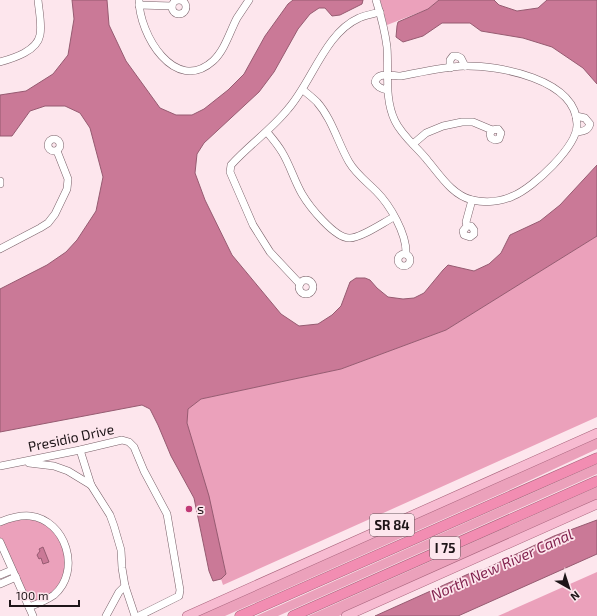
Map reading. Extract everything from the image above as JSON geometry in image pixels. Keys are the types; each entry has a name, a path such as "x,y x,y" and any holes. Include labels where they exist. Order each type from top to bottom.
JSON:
{"highway":[{"name":"I 75","path":"240,616 596,458"},
{"name":"I 75","path":"293,616 597,481"}],"main road":[{"name":"SR 84","path":"187,616 597,433"},
{"path":"346,616 597,504"}],"street":[{"path":"0,62 26,52 34,47 38,41 40,34 38,0"},
{"path":"172,6 139,3 143,24 151,42 159,54 167,62 178,68 190,71 204,67 213,61 220,53 238,17 249,0"},
{"path":"376,0 386,39 388,75 387,90 395,122 402,133 454,191 472,200 489,202 502,200 523,192 565,152 577,132 576,116 570,103 563,95 545,83 514,71 465,66 401,76 388,75 380,75 375,79 375,82 378,87 387,90"},
{"path":"300,284 270,252 253,225 230,172 231,164 267,132 288,109 303,90 330,42 345,27 359,18 380,12"},
{"path":"450,68 450,60 453,56 461,58 465,66"},
{"path":"303,90 317,102 326,115 349,163 378,192 394,216 403,236 406,254"},
{"path":"576,116 585,118 590,124 589,128 586,130 577,132"},
{"path":"413,144 426,133 443,126 462,122 473,122 492,130"},
{"path":"267,132 282,152 302,195 335,232 344,238 358,236 394,216"},
{"path":"0,249 48,223 55,214 67,189 68,179 65,168 56,151"},
{"path":"467,226 466,222 472,200"},
{"name":"Presidio Drive","path":"0,466 25,462 122,440 129,442 134,446 144,471 167,514 180,590 178,596 139,616"},
{"path":"80,450 91,485 110,515 114,526 121,550 125,586 135,616"},
{"path":"49,456 54,466"},
{"path":"25,462 54,466 68,471 91,485"},
{"path":"0,522 15,516 39,518 56,530 63,540 67,550 69,559 67,572 60,588 54,595 29,608"},
{"path":"0,542 33,616"},
{"path":"0,575 12,570"},
{"path":"0,584 16,577"},
{"path":"106,616 119,592 125,586"}],"shaded area":[{"path":"380,0 439,0 428,9 387,25"},
{"path":"597,236 597,417 223,585 221,579 226,574 187,423 187,409 201,399 341,369 446,330"},
{"path":"597,437 597,449 507,491 225,616 195,616"},
{"path":"597,464 597,474 278,616 256,616"},
{"path":"597,487 597,501 339,616 308,616"},
{"path":"29,516 57,530 69,559 60,588 29,607 0,542 0,522"},
{"path":"597,572 597,616 498,616"}],"water":[{"path":"72,0 107,0 109,25 126,61 160,108 176,115 192,115 204,109 228,90 244,74 265,36 288,4 293,0 363,0 362,4 340,15 332,16 325,8 319,8 310,14 298,29 274,72 259,92 204,143 197,154 195,173 205,200 232,255 281,314 299,326 318,324 332,315 341,306 350,282 356,278 365,278 370,280 388,297 403,299 414,298 424,293 448,265 474,271 489,264 501,253 510,235 540,221 560,205 597,165 597,236 446,330 341,369 201,399 188,409 187,423 209,496 226,574 221,579 213,581 209,571 194,498 171,456 150,409 142,405 0,432 0,289 47,265 66,252 77,240 96,211 103,177 90,128 80,113 65,106 45,106 30,111 12,136 0,136 0,95 26,91 53,74 68,55 74,19"},
{"path":"439,0 494,0 499,5 517,11 538,8 547,0 597,0 597,84 583,68 552,47 523,38 481,31 470,23 442,23 423,36 403,42 396,37 398,22 428,9"},
{"name":"North New River Canal","path":"597,520 597,554 458,616 375,616 475,571 483,570 554,536"},
{"path":"43,547 49,562 43,564 41,558 39,559 37,555 40,551 39,549"}],"place":[{"name":"s","path":"189,509"}]}
